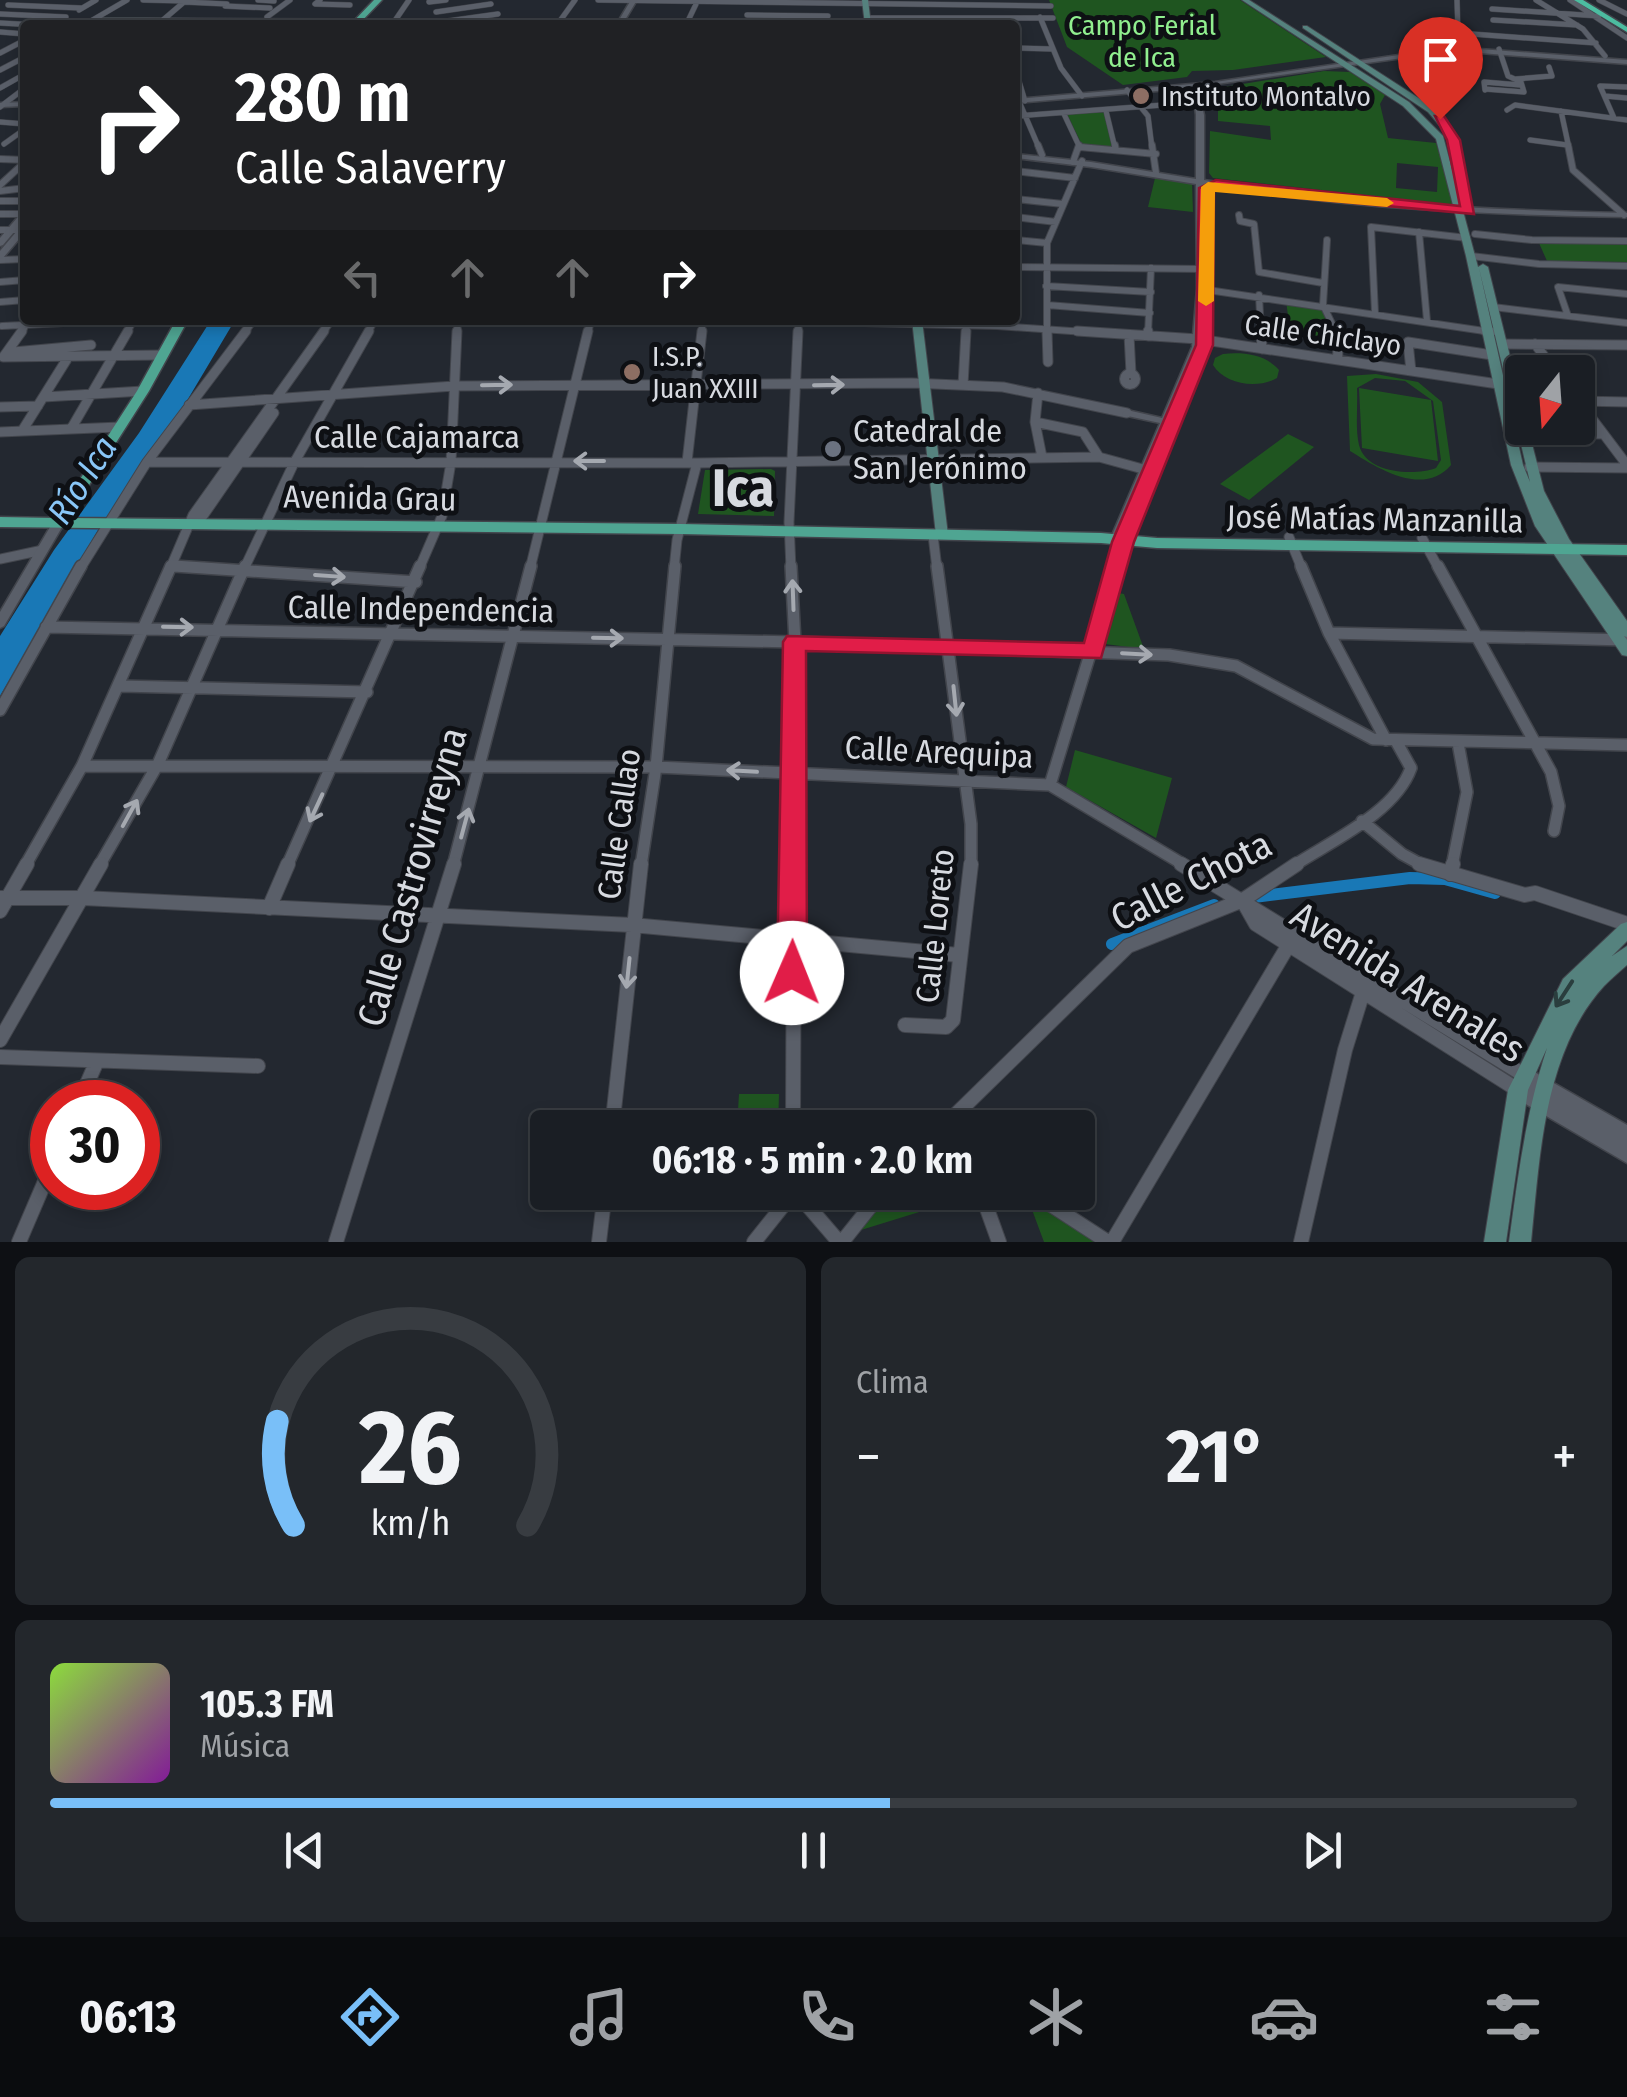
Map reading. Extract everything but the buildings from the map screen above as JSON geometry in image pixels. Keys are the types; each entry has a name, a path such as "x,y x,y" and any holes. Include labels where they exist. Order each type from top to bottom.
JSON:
{"highway":[{"path":"1578,0 1627,30"},
{"path":"1591,0 1627,17"}],"main road":[{"path":"359,20 378,0"},
{"path":"1245,0 1384,90 1412,96 1448,129 1505,370"},
{"path":"1262,0 1398,93 1432,127 1454,165"},
{"path":"1272,16 1286,14"},
{"path":"1298,34 1312,33"},
{"path":"1476,257 1494,307 1496,336 1492,355 1498,384 1505,391"},
{"path":"64,522 179,325"},
{"path":"913,325 937,535"},
{"path":"1516,445 1518,467 1536,516 1625,641"},
{"path":"1526,445 1538,490 1560,545"},
{"name":"Avenida Grau","path":"0,522 937,535"},
{"name":"José Matías Manzanilla","path":"937,535 1560,545 1627,550"},
{"name":"José Matías Manzanilla","path":"1560,545 1627,541"},
{"path":"1495,1242 1521,1083 1569,985 1627,927"},
{"path":"1520,1242 1541,1095 1572,1016 1594,984 1627,954"}],"street":[{"path":"0,11 16,0"},
{"path":"29,6 39,0"},
{"path":"59,7 72,0"},
{"path":"61,20 96,0"},
{"path":"93,20 127,0"},
{"path":"143,0 272,5"},
{"path":"258,0 272,5"},
{"path":"243,20 264,20 290,0"},
{"path":"320,0 315,4 349,3"},
{"path":"441,20 429,1 446,0"},
{"path":"560,20 575,0"},
{"path":"598,0 1051,6"},
{"path":"1458,0 1458,32 1463,48"},
{"path":"1494,0 1496,35"},
{"path":"1536,0 1578,25 1596,43 1602,58"},
{"path":"1570,0 1600,16 1627,38"},
{"path":"1599,0 1627,17"},
{"path":"93,20 162,20 185,1"},
{"path":"436,12 490,2 502,20"},
{"path":"746,20 752,2"},
{"path":"931,3 934,18"},
{"path":"8,5 82,8"},
{"path":"1611,6 1627,5"},
{"path":"827,20 831,6"},
{"path":"1492,9 1600,16"},
{"path":"0,11 66,17"},
{"path":"243,20 252,12"},
{"path":"461,20 498,14"},
{"path":"747,15 828,16"},
{"path":"1040,18 1060,68 1082,96"},
{"path":"900,20 1054,18"},
{"path":"1494,20 1578,25"},
{"path":"1526,22 1536,38"},
{"path":"1458,32 1596,43"},
{"path":"0,42 18,44"},
{"path":"0,52 18,44"},
{"path":"1020,48 1052,48"},
{"path":"1020,100 1179,86 1435,49 1627,60"},
{"path":"1485,92 1484,82 1522,86 1508,76 1499,50"},
{"path":"1515,79 1553,76 1548,67"},
{"path":"1050,784 1093,652 1122,538 1202,340 1202,105 1198,83"},
{"path":"1614,118 1601,85 1627,88"},
{"path":"1179,86 1195,95 1202,105"},
{"path":"1020,100 1128,92"},
{"path":"1128,92 1148,116 1157,171"},
{"path":"1604,96 1627,98"},
{"path":"1020,102 1042,155"},
{"path":"1020,116 1202,105"},
{"path":"1508,110 1515,105 1627,120"},
{"path":"1610,107 1627,109"},
{"path":"1106,111 1116,150"},
{"path":"1561,112 1573,170 1624,212"},
{"path":"1048,362 1044,267 1047,243 1075,178 1080,147 1064,114"},
{"path":"1530,140 1567,145"},
{"path":"1080,147 1156,154"},
{"path":"1020,154 1077,162"},
{"path":"1020,155 1157,171 1220,184 1464,209 1624,212"},
{"path":"0,188 20,166"},
{"path":"1020,172 1075,178"},
{"path":"1020,200 1064,204"},
{"path":"1239,215 1240,222 1254,224 1257,270 1323,283"},
{"path":"1020,218 1056,222"},
{"path":"1375,313 1370,227 1532,240 1627,241"},
{"path":"1418,232 1428,321"},
{"path":"0,243 8,233"},
{"path":"0,258 8,233"},
{"path":"1020,240 1047,243"},
{"path":"1327,240 1324,304 1337,332 1338,360"},
{"path":"1532,240 1539,264"},
{"path":"1476,257 1539,264 1623,266 1627,275"},
{"path":"1020,267 1203,270"},
{"path":"1148,336 1151,268"},
{"path":"1046,286 1151,292"},
{"path":"1568,316 1558,287 1627,294"},
{"path":"1204,289 1428,321 1535,344 1627,346"},
{"path":"1259,296 1262,348"},
{"path":"1046,305 1150,313"},
{"path":"1494,307 1627,323"},
{"path":"3,355 26,325"},
{"path":"71,429 131,325"},
{"path":"0,710 107,523 147,462 250,325"},
{"path":"0,911 82,766 191,524 203,516 332,325"},
{"path":"0,1040 158,764 216,628 294,464 372,325"},
{"path":"270,908 439,526 451,462 460,325"},
{"name":"Calle Castrovirreyna","path":"336,1242 439,917 515,636 538,527 590,325"},
{"name":"Calle Callao","path":"614,1110 632,925 656,767 681,529 692,462 703,325"},
{"path":"793,1110 796,774 791,532 799,325"},
{"path":"963,384 966,325"},
{"name":"Calle Chiclayo","path":"1000,325 1202,340 1498,384"},
{"path":"1130,335 1131,374"},
{"path":"3,355 93,342 84,358"},
{"path":"1411,371 1407,343 1411,342 1492,355"},
{"path":"1535,344 1543,355"},
{"path":"3,355 67,359 163,355"},
{"path":"22,431 67,359"},
{"path":"189,405 454,386 917,383 1038,393 1168,422"},
{"path":"0,407 143,391"},
{"path":"1038,393 1035,422 1042,456"},
{"path":"1595,401 1627,402"},
{"path":"1127,413 1148,426 1154,444"},
{"path":"1035,422 1086,432 1094,438 1099,457"},
{"path":"1147,470 1154,444 1168,422"},
{"path":"1595,423 1627,466"},
{"path":"0,432 120,427"},
{"path":"1595,434 1603,434"},
{"name":"Calle Cajamarca","path":"147,462 692,462 1042,456 1099,457 1147,470"},
{"path":"1518,467 1627,466"},
{"path":"0,622 64,522"},
{"name":"Calle Loreto","path":"905,1025 950,1024 973,866 937,535"},
{"path":"1291,541 1329,633 1391,741"},
{"path":"1425,543 1537,744 1558,794 1554,831"},
{"path":"0,559 44,550"},
{"path":"170,566 416,582"},
{"name":"Calle Independencia","path":"46,627 147,626 1093,652 1225,663 1361,734 1391,741 1627,745"},
{"path":"1329,633 1625,641"},
{"path":"120,686 367,692"},
{"name":"Calle Chota","path":"960,1110 1128,946 1243,900 1362,821 1408,779 1410,762 1391,741"},
{"path":"1450,874 1470,782 1468,764 1458,742"},
{"name":"Calle Arequipa","path":"82,766 656,767 1050,784 1243,900"},
{"path":"1362,821 1413,861 1525,895 1535,892 1627,927"},
{"path":"4,898 83,898 632,925 958,955"},
{"name":"Avenida Arenales","path":"1243,900 1256,924 1288,946 1541,1095 1627,1154"},
{"name":"Avenida Arenales","path":"1243,900 1368,976 1521,1083"},
{"path":"1059,1210 1110,1242 1288,946"},
{"path":"1301,1242 1368,976"},
{"path":"0,1057 258,1066"},
{"path":"89,1080 97,1061"},
{"name":"Avenida Arenales","path":"1541,1095 1627,1136"},
{"path":"19,1242 33,1210"},
{"path":"599,1242 603,1210"},
{"path":"754,1242 780,1210"},
{"path":"811,1210 840,1242 867,1210"},
{"path":"987,1210 999,1242"}],"green space":[{"name":"Campo Ferial de Ica","path":"1049,0 1240,0 1326,57 1233,70 1192,71 1187,77 1123,85 1067,47"},
{"path":"1324,71 1350,72 1385,95 1380,104 1388,138 1436,143 1455,205 1213,178 1209,173 1210,131 1271,140 1270,126 1218,121 1218,88","holes":["1397,163 1438,167 1437,192 1396,188"]},
{"path":"1104,112 1113,148 1082,145 1067,114"},
{"path":"1156,174 1192,183 1193,212 1148,207"},
{"path":"1627,242 1627,262 1547,261 1539,243"},
{"path":"1286,300 1322,304 1333,338 1290,332"},
{"path":"1223,354 1260,357 1279,370 1277,378 1242,383 1225,377 1213,365 1215,358"},
{"path":"1376,374 1418,382 1442,402 1451,465 1440,475 1414,479 1386,471 1350,451 1347,376","holes":["1375,378 1405,381 1433,401 1441,460 1436,468 1404,472 1381,467 1363,455 1359,445 1357,388"]},
{"path":"1359,388 1431,400 1438,461 1362,448"},
{"path":"1288,434 1314,447 1249,500 1220,484"},
{"path":"705,470 775,471 774,516 698,514"},
{"path":"1118,593 1124,594 1144,649 1105,644"},
{"path":"1075,750 1172,778 1156,838 1066,787"},
{"path":"739,1094 779,1094 779,1110 738,1110"},
{"path":"877,1210 926,1210 861,1230"},
{"path":"1032,1210 1045,1210 1096,1242 1044,1242"}],"water":[{"name":"Río Ica","path":"208,325 232,325 188,399 98,530 0,696 0,636 54,550 139,433"}],"waterway":[{"path":"1254,897 1410,878 1445,879 1495,893"},
{"path":"1112,944 1214,905"}],"slow traffic":[{"path":"1206,301 1208,187 1387,203"}],"place":[{"name":"Instituto Montalvo","path":"1141,96"},
{"name":"I.S.P. Juan XXIII","path":"632,372"},
{"name":"Catedral de San Jerónimo","path":"833,449"}],"district":[{"name":"Ica","path":"743,488"}],"route":[{"path":"792,973 795,642 1093,652 1123,542 1204,345 1206,188 1216,185 1469,211 1454,140 1440,119"}]}
